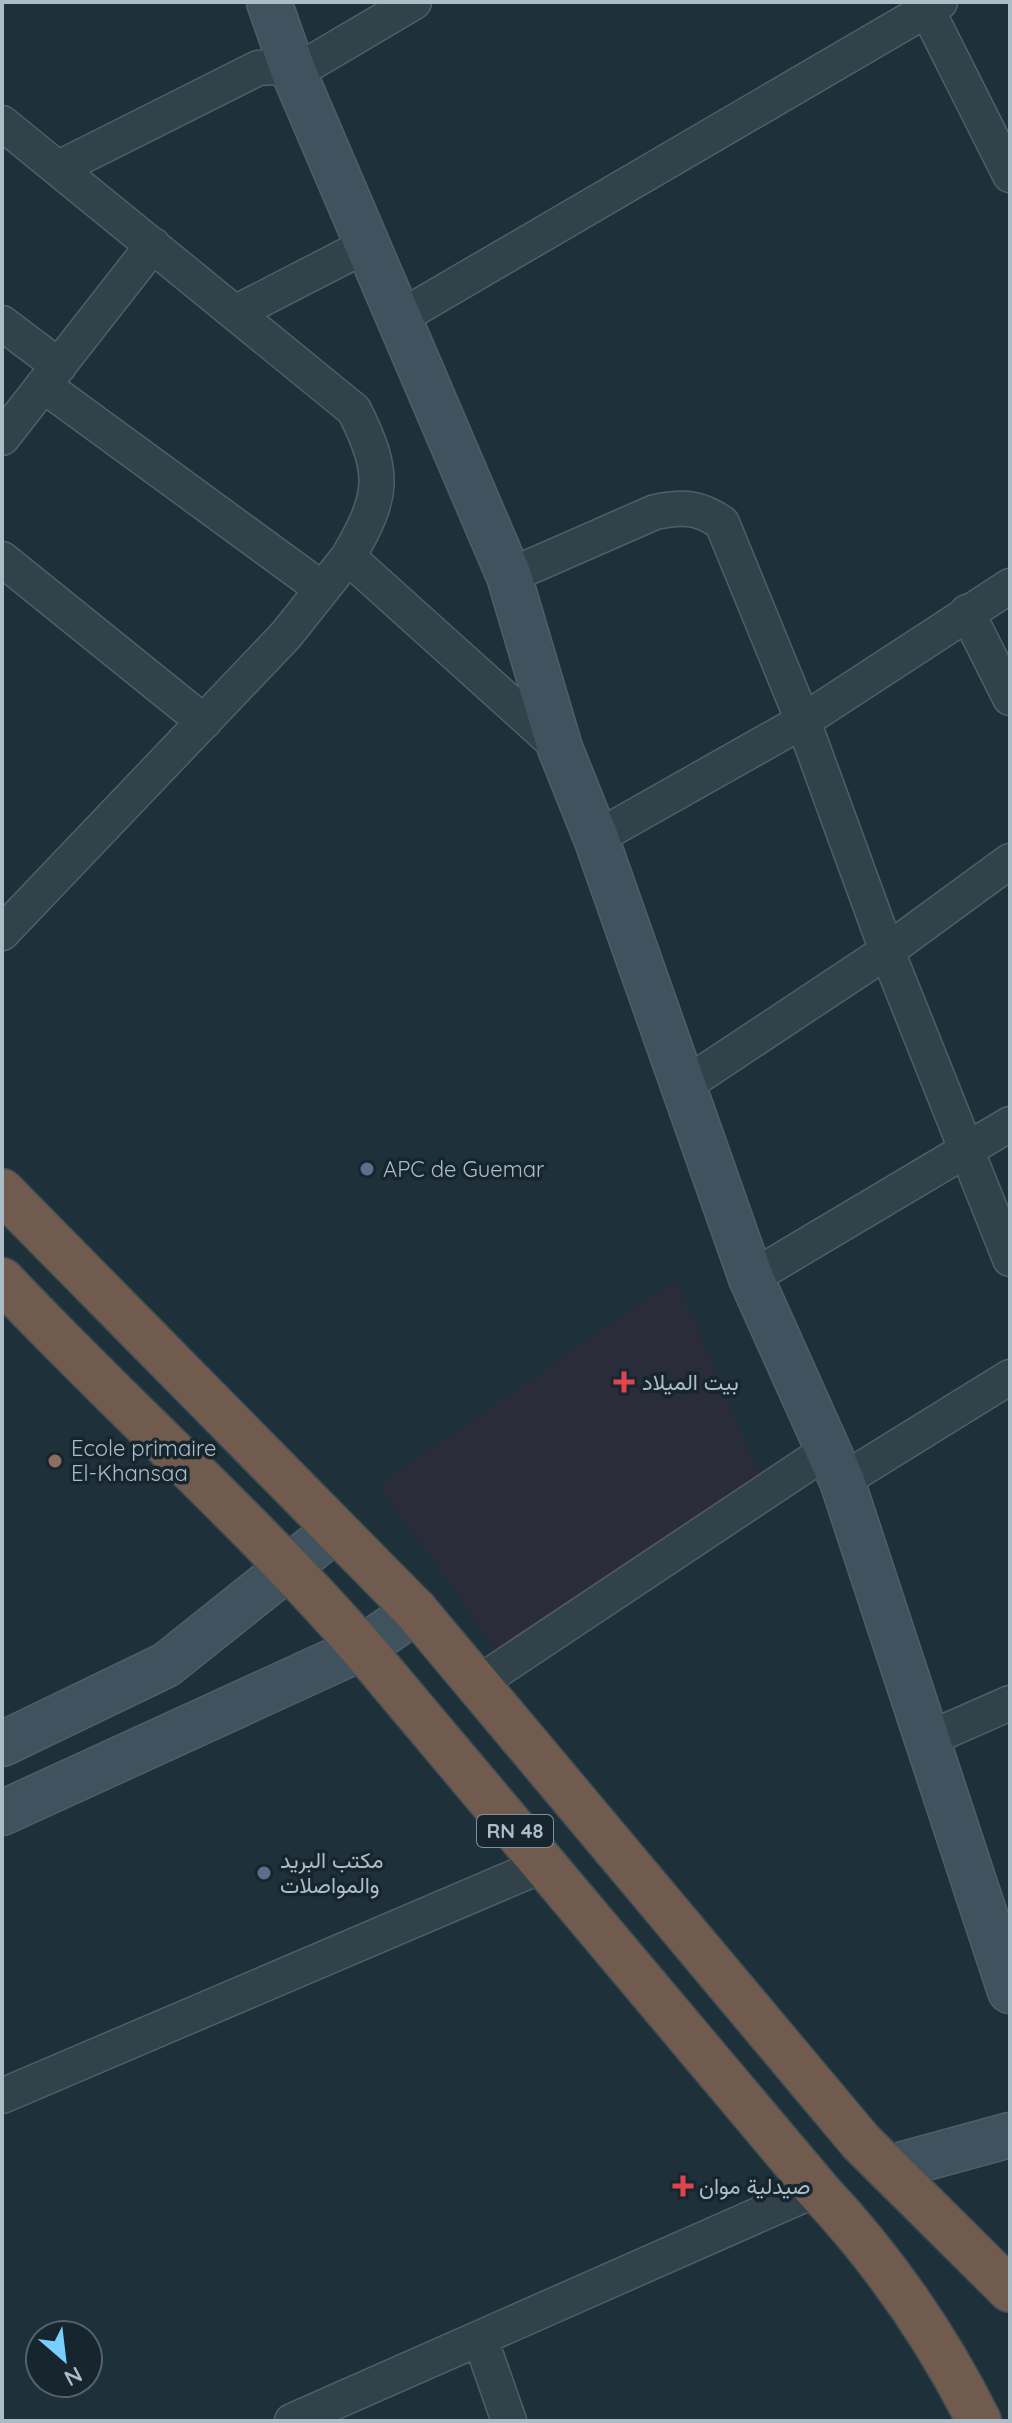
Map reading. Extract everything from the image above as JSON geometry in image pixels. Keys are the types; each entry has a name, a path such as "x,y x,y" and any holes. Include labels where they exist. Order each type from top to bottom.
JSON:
{"highway":[{"name":"RN 48","path":"2,1191 416,1611 861,2142 1010,2290"},
{"name":"RN 48","path":"2,1280 98,1382 291,1567 362,1648 817,2189 859,2234 920,2316 979,2421"}],"street":[{"path":"269,2 294,73 509,576 560,748 596,838 751,1278 835,1465 1010,1991"},
{"path":"59,168 258,68 275,67 294,73 414,2"},
{"path":"399,318 930,5 1010,175"},
{"path":"2,123 354,410 374,451 376,498 369,521 348,557 286,635 2,933"},
{"path":"2,438 153,245"},
{"path":"235,313 367,245"},
{"path":"2,323 51,376 322,589"},
{"path":"509,576 655,512 676,507 702,509 722,523 803,721 887,951 1010,1259"},
{"path":"348,557 560,748"},
{"path":"2,559 204,722"},
{"path":"596,838 803,721 1010,586"},
{"path":"967,612 1010,698"},
{"path":"682,1087 887,951 1010,861"},
{"path":"751,1278 968,1152 1010,1124"},
{"path":"477,1684 835,1465 1010,1377"},
{"path":"2,1744 166,1665 335,1530"},
{"path":"2,1813 362,1648 416,1611"},
{"path":"130,1685 159,1742"},
{"path":"926,1740 1010,1703"},
{"path":"2,2096 543,1865"},
{"path":"889,2168 1010,2135"},
{"path":"292,2421 817,2189"},
{"path":"480,2338 509,2421"}],"shaded area":[{"name":"بيت الميلاد","path":"676,1279 769,1498 509,1667 379,1485"}],"place":[{"name":"APC de Guemar","path":"367,1169"},
{"name":"بيت الميلاد","path":"624,1382"},
{"name":"Ecole primaire El-Khansaa","path":"55,1461"},
{"name":"مكتب البريد والمواصلات","path":"264,1873"},
{"name":"صيدلية موان","path":"683,2186"}]}
